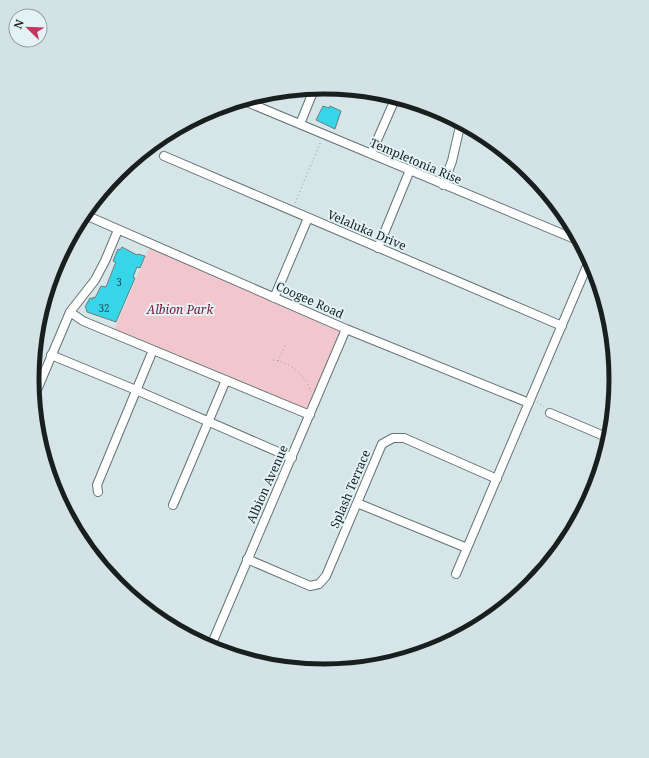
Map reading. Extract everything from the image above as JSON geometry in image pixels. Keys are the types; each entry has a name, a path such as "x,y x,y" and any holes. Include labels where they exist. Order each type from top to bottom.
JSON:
{"street":[{"path":"300,124 312,94"},
{"path":"371,154 393,102"},
{"name":"Templetonia Rise","path":"250,103 573,238"},
{"path":"443,185 452,162 460,128"},
{"name":"Velaluka Drive","path":"164,156 562,326"},
{"path":"378,248 410,170"},
{"name":"Coogee Road","path":"89,217 346,330 530,401"},
{"path":"274,298 308,218"},
{"path":"39,384 70,312 95,280 118,230"},
{"path":"456,574 587,267"},
{"path":"70,312 83,321 310,415"},
{"name":"Albion Avenue","path":"213,642 346,330"},
{"path":"98,492 97,485 153,350"},
{"path":"51,355 209,421 292,458"},
{"path":"173,506 226,380"},
{"path":"550,413 605,437"},
{"name":"Splash Terrace","path":"247,559 310,586 319,584 326,576 382,444 393,438 404,438 497,479"},
{"path":"357,503 467,548"}],"path":[{"path":"291,211 324,134"},
{"path":"278,361 285,345"},
{"path":"273,360 294,368 301,374 308,385 311,395"},
{"path":"530,401 543,405 550,413"}],"green space":[{"name":"Albion Park","path":"151,244 346,329 310,415 113,333"}],"building":[{"path":"323,106 329,108 330,106 341,111 335,129 316,120"},
{"path":"122,247 137,255 145,256 140,268 137,267 133,277 135,278 116,322 87,312 85,307 90,298 95,298 101,286 106,287 116,263 113,261 118,249 120,250"}]}
